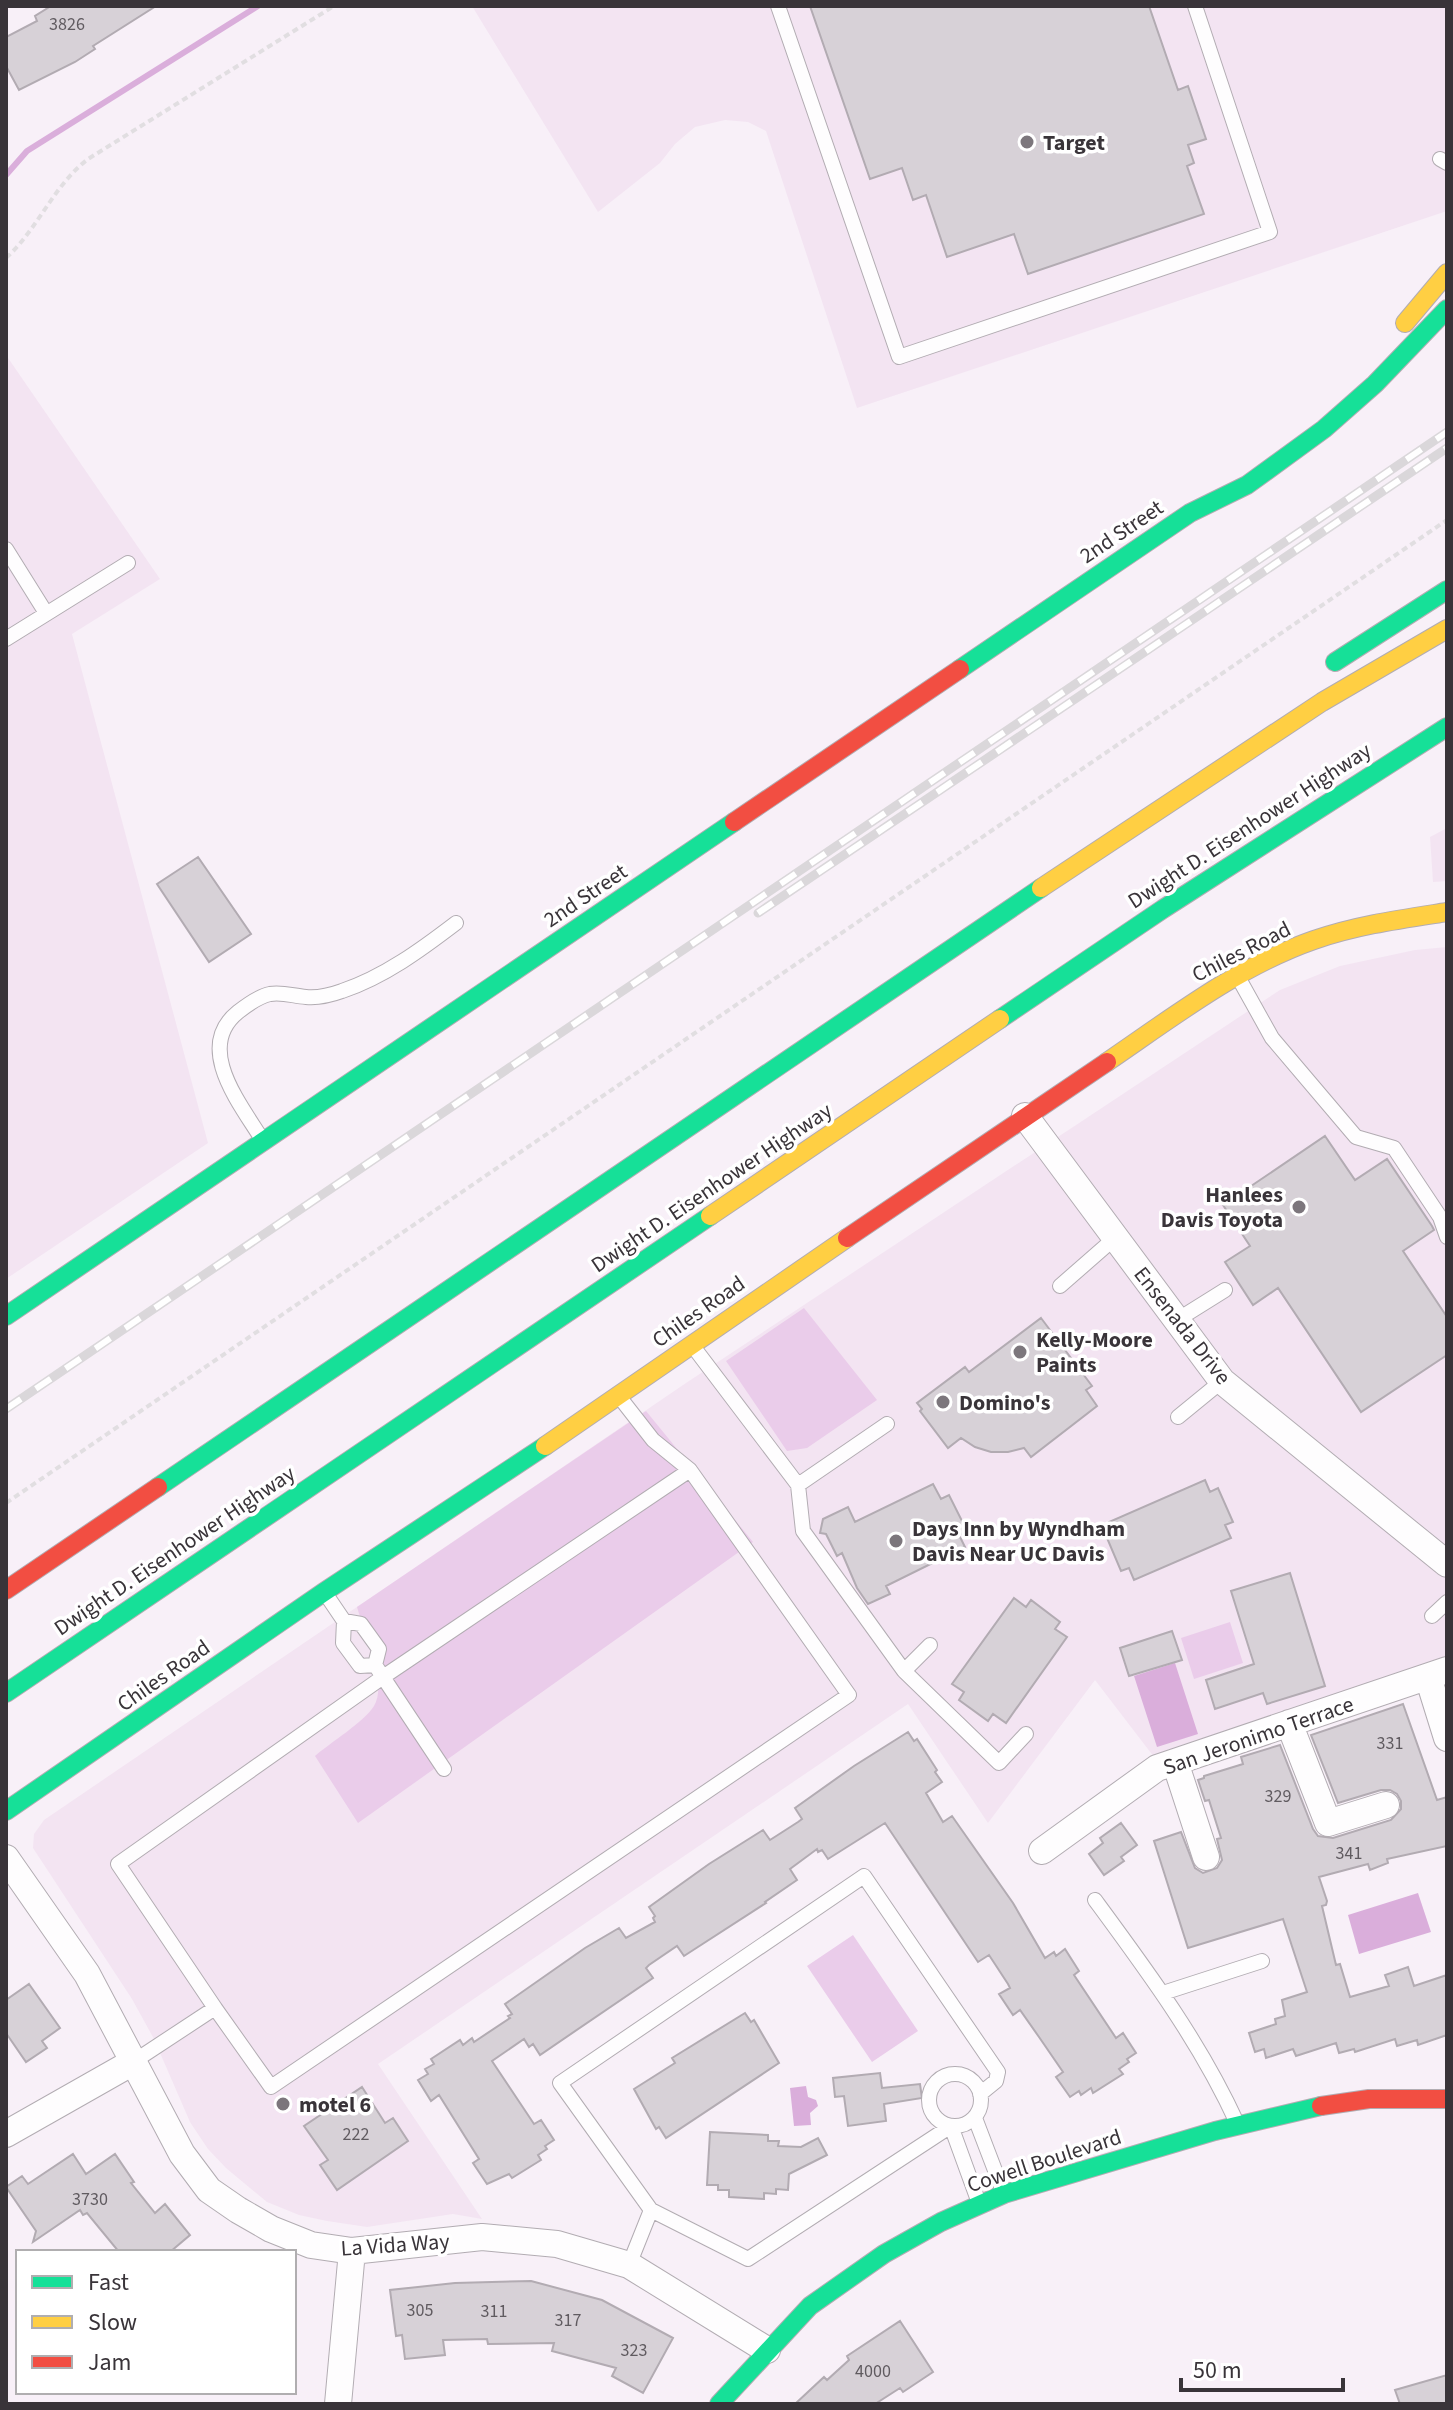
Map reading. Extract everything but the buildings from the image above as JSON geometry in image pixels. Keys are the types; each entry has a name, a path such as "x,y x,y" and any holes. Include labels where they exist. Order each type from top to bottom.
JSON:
{"main road":[{"path":"1388,341 1447,273"},
{"name":"2nd Street","path":"6,1316 1190,513 1247,485 1324,429 1375,384 1447,309"},
{"name":"2nd Street","path":"1190,513 1226,476"},
{"path":"1324,668 1447,590"},
{"path":"6,1590 1008,910 1322,702 1447,629"},
{"name":"Dwight D. Eisenhower Highway","path":"6,1693 1163,909 1447,727"},
{"path":"1008,910 1162,797 1249,728"},
{"name":"Chiles Road","path":"6,1811 324,1592 620,1397 691,1344 1025,1116 1238,976 1299,946 1396,920 1447,912"},
{"name":"Cowell Boulevard","path":"719,2404 810,2306 884,2254 980,2204 1004,2194 1237,2124 1313,2107 1353,2102 1424,2097 1447,2099"}],"street":[{"name":"Ensenada Drive","path":"1025,1116 1222,1381 1447,1564"},
{"name":"San Jeronimo Terrace","path":"1042,1851 1157,1768 1438,1673"},
{"path":"1438,1673 1447,1738"},
{"path":"1289,1723 1328,1823 1386,1805"},
{"path":"1175,1762 1206,1857"},
{"name":"La Vida Way","path":"6,1858 87,1974 182,2154 209,2190 271,2229 311,2245 352,2251 482,2237 557,2244 629,2265 767,2350"},
{"path":"6,2134 133,2062"},
{"path":"338,2404 352,2251"}],"lane":[{"path":"778,6 899,357 1270,232 1195,6"},
{"path":"6,549 46,613"},
{"path":"6,639 128,563"},
{"path":"264,1141 232,1090 221,1063 220,1045 232,1016 267,994 317,997 365,982 417,952 456,923"},
{"path":"1238,976 1272,1038 1356,1137 1394,1148 1440,1217 1447,1237"},
{"path":"1060,1286 1116,1237"},
{"path":"1177,1320 1225,1290"},
{"path":"691,1344 798,1485 803,1531 904,1671 999,1763 1026,1734"},
{"path":"1178,1417 1222,1381"},
{"path":"620,1397 653,1440 690,1470 849,1695 271,2087 118,1864 379,1671 690,1470"},
{"path":"798,1485 887,1424"},
{"path":"324,1592 344,1621 343,1643 360,1666 379,1671"},
{"path":"1432,1616 1447,1602"},
{"path":"344,1621 361,1624 379,1649 379,1671 444,1769"},
{"path":"904,1671 930,1645"},
{"path":"951,2126 748,2259 651,2210 560,2083 864,1876 998,2072 996,2081 980,2094"},
{"path":"1095,1900 1163,1993 1216,2078 1237,2124"},
{"path":"1163,1993 1262,1961"},
{"path":"133,2062 215,2008"},
{"path":"947,2076 964,2076 971,2080 980,2094 979,2111 975,2118 960,2126 951,2126 932,2111 933,2087 947,2076"},
{"path":"975,2118 1004,2194"},
{"path":"951,2126 980,2204"},
{"path":"629,2265 651,2210"}],"path":[{"path":"6,258 19,245 71,172 334,6"},
{"path":"6,1503 1447,520"}],"shaded area":[{"path":"472,6 1447,6 1447,211 857,408 766,131 748,122 725,120 695,127 675,144 660,163 598,212"},
{"path":"6,355 160,579 72,634 208,1143 6,1279"},
{"path":"1447,828 1447,881 1433,882 1430,837"},
{"path":"1447,947 1447,1659 1154,1757 1095,1680 988,1823 908,1704 378,2064 482,2219 453,2214 367,2227 327,2221 299,2215 267,2202 226,2168 208,2149 190,2122 154,2039 132,1999 33,1848 34,1834 44,1820 686,1383 1280,990 1340,966 1415,950"},
{"path":"804,1308 877,1400 807,1448 787,1451 726,1361"},
{"path":"646,1411 753,1542 358,1823 315,1756 362,1719 374,1706 378,1696 377,1671 357,1607"},
{"path":"1230,1622 1243,1663 1194,1679 1181,1638"},
{"path":"1175,1663 1198,1734 1157,1747 1134,1676"},
{"path":"1418,1893 1431,1932 1359,1954 1348,1915"},
{"path":"853,1935 918,2031 872,2062 807,1966"},
{"path":"806,2086 808,2097 816,2100 818,2106 810,2113 811,2125 794,2126 790,2088"}],"waterway":[{"path":"6,175 27,151 258,6"}],"railway":[{"path":"6,1409 1447,432"},
{"path":"758,913 1447,448"}],"traffic: fast":[{"path":"960,669 1190,513 1247,485 1324,429 1375,384 1447,309"},
{"path":"1335,662 1447,590"},
{"path":"1000,1019 1163,909 1447,727"},
{"path":"6,1316 734,822"},
{"path":"158,1487 1041,888"},
{"path":"6,1693 710,1216"},
{"path":"6,1811 324,1592 545,1446"},
{"path":"719,2404 810,2306 884,2254 941,2222 1004,2194 1215,2131 1321,2106"}],"traffic: slow":[{"path":"1405,323 1447,273"},
{"path":"1041,888 1322,702 1447,629"},
{"path":"1107,1062 1207,994 1286,951 1347,930 1447,912"},
{"path":"710,1216 1000,1019"},
{"path":"545,1446 847,1238"}],"traffic: jam":[{"path":"734,822 960,669"},
{"path":"847,1238 1107,1062"},
{"path":"6,1590 158,1487"},
{"path":"1321,2106 1369,2099 1447,2099"}],"place":[{"name":"Target","path":"1027,142"},
{"name":"Hanlees Davis Toyota","path":"1299,1207"},
{"name":"Kelly-Moore Paints","path":"1020,1352"},
{"name":"Domino's","path":"943,1402"},
{"name":"Days Inn by Wyndham Davis Near UC Davis","path":"896,1541"},
{"name":"motel 6","path":"283,2104"}]}
